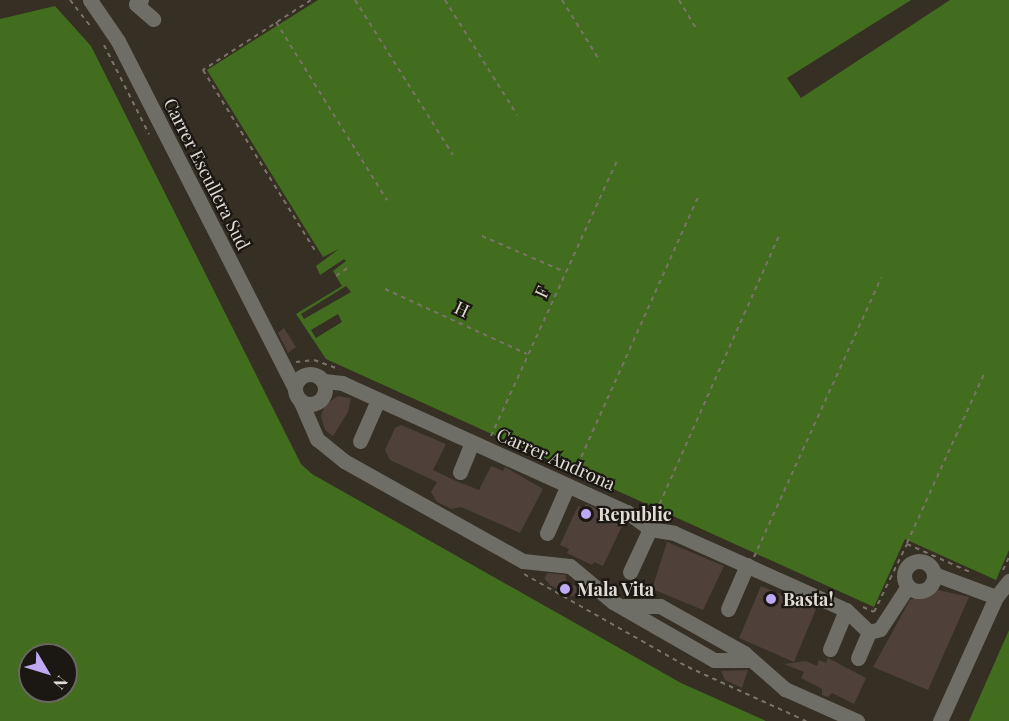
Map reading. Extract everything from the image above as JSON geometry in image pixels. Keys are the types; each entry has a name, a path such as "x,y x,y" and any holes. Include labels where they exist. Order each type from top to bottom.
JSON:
{"street":[{"name":"Carrer Escullera Sud","path":"90,0 104,17 281,354 324,448"},
{"path":"104,17 105,0"},
{"path":"141,0 136,4 153,19"},
{"name":"Carrer Escullera Sud","path":"281,354 291,369 304,375"},
{"path":"318,402 298,394 304,375 313,374 324,381 326,391 318,402 316,426 324,448 514,557 570,566 613,602 714,660 726,652 750,660 785,689 857,721"},
{"name":"Carrer Androna","path":"324,381 342,383 378,400 572,478 650,529 674,533 749,558 849,606 869,632"},
{"path":"360,441 378,400"},
{"path":"460,472 476,438"},
{"path":"547,533 572,478"},
{"path":"630,572 650,529"},
{"path":"728,609 749,558"},
{"path":"908,586 904,573 912,562 926,562 934,574 996,597"},
{"path":"908,586 925,590 934,574"},
{"path":"940,721 1005,579"},
{"path":"858,658 869,632 880,629 908,586"},
{"path":"830,649 849,606"}],"path":[{"path":"310,0 202,70 317,254"},
{"path":"355,0 453,154"},
{"path":"445,0 517,115"},
{"path":"562,0 600,61"},
{"path":"679,0 697,30"},
{"path":"276,22 387,200"},
{"name":"F","path":"492,435 617,161"},
{"path":"583,480 572,478 698,197"},
{"path":"656,512 780,233"},
{"path":"482,236 565,273"},
{"path":"336,276 349,267"},
{"path":"765,562 749,558 881,278"},
{"name":"H","path":"385,289 527,355"},
{"path":"281,354 295,362 322,361 343,371"},
{"path":"849,606 874,612 984,374"},
{"path":"476,438 501,442"},
{"path":"635,503 676,521"},
{"path":"907,544 977,575"},
{"path":"1005,579 1009,557"}],"shaded area":[{"path":"318,0 911,0 787,78 801,98 950,0 1009,0 1009,550 996,580 905,539 874,607 326,359 296,314 342,286 333,271 346,261 344,259 320,275 316,266 339,249 323,257 207,70"},
{"path":"55,6 91,46 301,464 312,474 681,683 766,721 0,721 0,19"},
{"path":"1009,630 1009,721 969,721"}],"pier":[{"path":"346,286 351,292 304,319 301,314"},
{"path":"338,314 342,322 316,338 311,330"}],"building":[{"path":"284,328 296,347 288,353 278,333"},
{"path":"338,396 351,398 348,412 333,436 325,430 321,416 325,405"},
{"path":"401,425 446,444 433,470 456,481 479,490 491,466 503,471 505,467 543,489 520,533 461,507 452,509 437,502 431,492 437,482 390,460 385,450 395,428"},
{"path":"586,504 618,519 616,523 622,526 603,566 594,562 592,565 567,553 569,549 560,545 578,506 584,508"},
{"path":"667,542 724,566 703,610 652,589"},
{"path":"548,573 566,575 566,581 579,588 573,597 550,585 544,578"},
{"path":"761,586 816,609 794,662 739,638"},
{"path":"934,589 969,597 928,690 873,667 910,600"},
{"path":"828,658 866,678 854,704 832,693 828,697 822,695 822,689 801,678 804,672 784,664 806,661 817,666 819,660 826,663"},
{"path":"748,670 742,688 725,680 721,671"}],"place":[{"name":"Republic","path":"586,514"},
{"name":"Mala Vita","path":"565,589"},
{"name":"Basta!","path":"771,599"}]}
